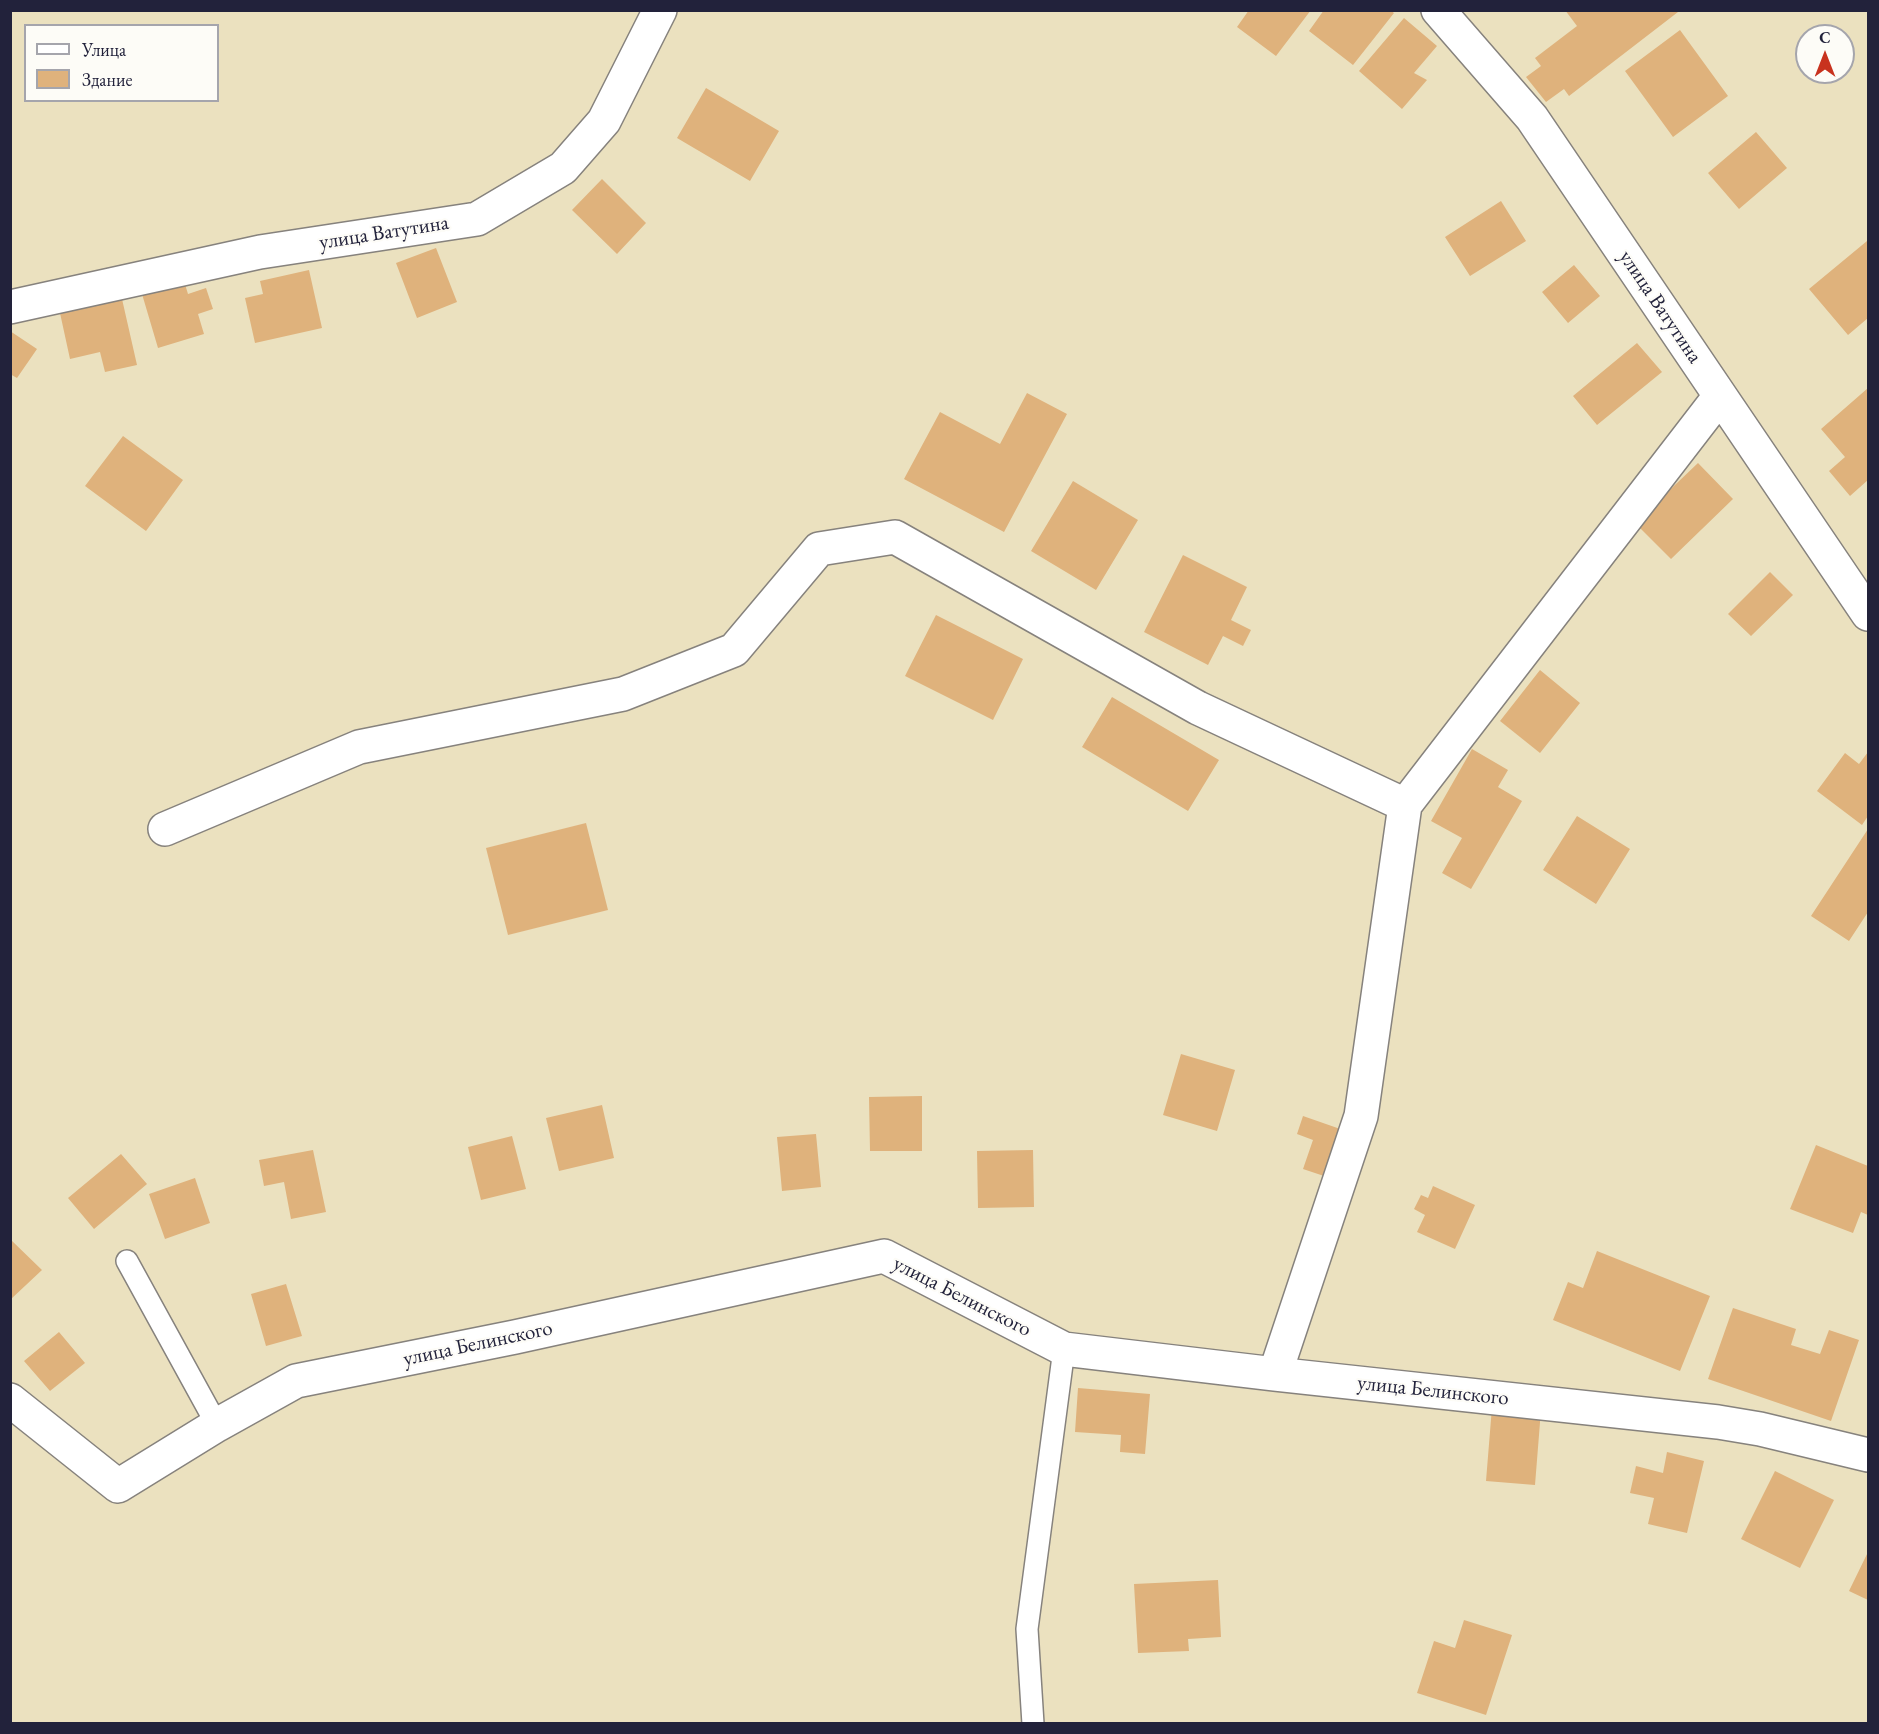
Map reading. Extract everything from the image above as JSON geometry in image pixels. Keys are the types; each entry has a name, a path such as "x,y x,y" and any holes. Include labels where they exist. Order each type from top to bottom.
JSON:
{"street":[{"name":"улица Ватутина","path":"10,307 260,252 477,219 563,168 604,121 660,10"},
{"name":"улица Ватутина","path":"1438,10 1532,118 1869,614"},
{"path":"1275,1374 1361,1116 1405,806 1720,396"},
{"path":"165,829 359,747 623,694 735,650 819,549 895,537 1198,708 1405,806"},
{"name":"улица Белинского","path":"10,1400 118,1486 217,1425 296,1381 515,1337 884,1256 1064,1349 1718,1422 1760,1429 1869,1455"}],"lane":[{"path":"127,1260 217,1425"},
{"path":"1034,1724 1027,1629 1064,1349"}],"building":[{"path":"1249,10 1311,10 1276,56 1237,27"},
{"path":"1324,10 1390,10 1394,13 1353,65 1309,31"},
{"path":"1565,10 1677,10 1678,12 1569,96 1564,89 1546,102 1526,77 1541,66 1535,58 1577,26"},
{"path":"1404,18 1437,46 1414,73 1427,80 1402,109 1359,71"},
{"path":"1680,30 1728,96 1673,137 1625,71"},
{"path":"706,88 779,131 750,181 677,138"},
{"path":"1756,132 1787,168 1739,209 1708,173"},
{"path":"602,179 646,223 617,254 572,210"},
{"path":"1501,201 1526,241 1470,276 1445,237"},
{"path":"1867,241 1868,318 1848,335 1809,289"},
{"path":"436,248 457,302 417,318 396,263"},
{"path":"1574,265 1600,296 1568,323 1542,292"},
{"path":"309,270 322,328 255,343 245,298 263,294 260,281"},
{"path":"184,281 188,294 206,288 213,309 198,314 204,334 158,348 142,294"},
{"path":"122,299 137,365 105,372 100,352 70,359 60,313"},
{"path":"10,331 37,349 17,378 10,374"},
{"path":"1637,343 1662,372 1597,425 1573,396"},
{"path":"1868,388 1868,480 1850,496 1829,471 1845,457 1821,429"},
{"path":"1027,393 1067,414 1004,532 904,479 940,412 1000,444"},
{"path":"123,436 183,480 146,531 85,486"},
{"path":"1698,463 1733,499 1671,559 1635,523"},
{"path":"1073,481 1138,520 1096,590 1031,551"},
{"path":"1183,555 1247,587 1231,620 1251,630 1243,646 1223,636 1208,665 1144,632"},
{"path":"1770,572 1793,595 1751,636 1728,614"},
{"path":"936,615 1023,659 993,720 905,676"},
{"path":"1540,670 1580,703 1540,753 1500,721"},
{"path":"1112,697 1219,760 1188,811 1082,747"},
{"path":"1472,749 1508,770 1498,787 1522,801 1471,889 1442,873 1462,838 1431,821"},
{"path":"1868,752 1868,816 1862,825 1817,791 1845,753 1859,764"},
{"path":"1577,816 1630,849 1596,904 1543,870"},
{"path":"586,823 608,910 508,935 486,848"},
{"path":"1868,829 1868,912 1849,941 1811,916"},
{"path":"1181,1054 1235,1070 1217,1131 1163,1115"},
{"path":"922,1096 922,1151 870,1151 869,1097"},
{"path":"602,1105 614,1158 559,1171 546,1118"},
{"path":"1303,1116 1346,1131 1330,1178 1303,1169 1313,1140 1297,1134"},
{"path":"816,1134 821,1187 782,1191 777,1137"},
{"path":"512,1136 526,1189 481,1200 468,1147"},
{"path":"1816,1145 1868,1166 1868,1215 1861,1212 1853,1233 1790,1209"},
{"path":"313,1150 326,1212 291,1219 284,1182 264,1186 259,1160"},
{"path":"1033,1150 1034,1207 978,1208 977,1151"},
{"path":"121,1154 147,1184 94,1229 68,1198"},
{"path":"195,1178 210,1223 165,1239 149,1194"},
{"path":"1433,1186 1475,1205 1455,1249 1417,1232 1425,1215 1414,1209 1421,1195 1428,1198"},
{"path":"10,1239 42,1270 10,1300"},
{"path":"1597,1251 1710,1296 1680,1371 1553,1320 1568,1282 1583,1288"},
{"path":"286,1284 302,1336 266,1346 251,1294"},
{"path":"1733,1308 1796,1329 1791,1345 1820,1354 1829,1330 1859,1340 1831,1421 1708,1379"},
{"path":"59,1332 85,1363 50,1391 24,1361"},
{"path":"1078,1388 1150,1394 1145,1454 1120,1452 1121,1435 1075,1432"},
{"path":"1492,1407 1541,1410 1535,1485 1486,1481"},
{"path":"1667,1452 1704,1461 1687,1533 1648,1524 1654,1498 1630,1493 1636,1466 1663,1473"},
{"path":"1775,1471 1834,1500 1800,1568 1741,1539"},
{"path":"1868,1552 1868,1600 1849,1591"},
{"path":"1218,1580 1221,1637 1188,1639 1189,1651 1138,1653 1134,1584"},
{"path":"1464,1620 1512,1635 1486,1715 1417,1693 1434,1641 1455,1648"}]}
